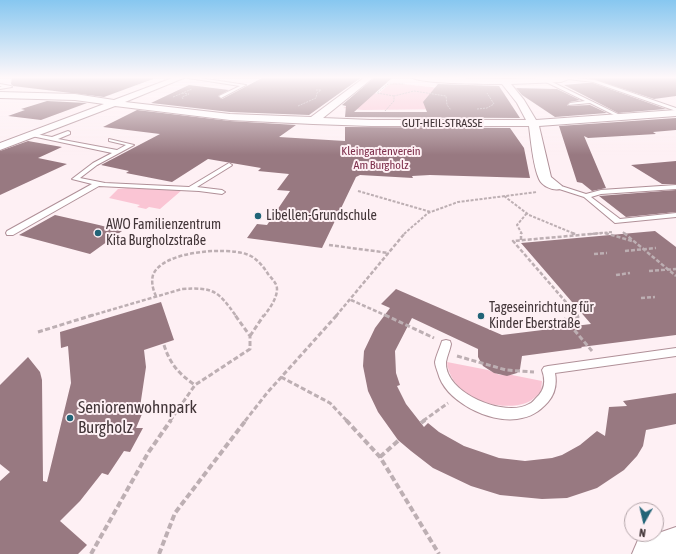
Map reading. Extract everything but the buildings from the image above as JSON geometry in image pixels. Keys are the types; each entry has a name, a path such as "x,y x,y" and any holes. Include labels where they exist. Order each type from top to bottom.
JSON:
{"street":[{"name":"GUT-HEIL-STRASSE","path":"114,103 183,113 313,121 429,124 533,123 624,118 676,113"},
{"path":"0,147 114,103"},
{"path":"313,121 337,103"},
{"path":"521,103 533,123 546,179 555,186"},
{"path":"652,554 676,546"}],"lane":[{"path":"570,104 583,103"},
{"path":"594,103 624,118"},
{"path":"656,103 676,110"},
{"path":"52,139 68,133"},
{"path":"30,136 118,152"},
{"path":"111,140 131,144 95,164 75,179 97,184 191,188 222,192"},
{"path":"191,188 229,165"},
{"path":"10,233 97,184"},
{"path":"555,186 586,196 618,221 676,215"},
{"path":"586,196 596,192 676,187"},
{"path":"444,346 440,358 440,367 444,378 458,395 474,405 488,411 502,414 520,414 542,404 551,387 548,370 676,352"}],"path":[{"path":"386,111 393,103"},
{"path":"443,110 451,110 446,103"},
{"path":"476,109 487,108 494,104 493,103"},
{"path":"378,111 392,111"},
{"path":"160,554 175,513 267,393 351,300 406,232 432,212 458,202 535,192 555,186"},
{"path":"358,191 432,212"},
{"path":"504,196 527,213 577,235"},
{"path":"521,240 522,234 517,225 527,213"},
{"path":"621,231 676,276"},
{"path":"601,363 566,319 578,317 513,241 614,232"},
{"path":"600,233 635,242"},
{"path":"329,245 389,253"},
{"path":"625,251 656,248"},
{"path":"91,554 148,453 195,385 250,349 250,336 276,294 276,283 260,262 246,254 231,250 210,251 183,256 166,262 158,267 152,278 152,287 156,296"},
{"path":"594,254 607,253"},
{"path":"649,271 676,269"},
{"path":"616,275 630,273"},
{"path":"38,332 156,296 182,289 197,288 211,290 221,296 250,336"},
{"path":"641,298 655,297"},
{"path":"351,300 478,363 522,372"},
{"path":"164,345 168,361 178,374 195,385"},
{"path":"280,378 330,403 380,457 439,554"},
{"path":"421,423 458,395"},
{"path":"380,457 398,440"}],"shaded area":[{"path":"354,103 451,103 455,109 363,110 343,108"},
{"path":"118,189 182,190 160,209 149,207 146,209 137,207 140,205 109,198"},
{"path":"447,362 488,370 500,375 512,375 542,381 541,392 532,400 514,406 502,406 489,403 466,393 450,374"}],"place":[{"name":"Libellen-Grundschule","path":"258,216"},
{"name":"AWO Familienzentrum Kita Burgholzstraße","path":"98,233"},
{"name":"Tageseinrichtung für Kinder Eberstraße","path":"481,316"},
{"name":"Seniorenwohnpark Burgholz","path":"70,418"}],"park label":[{"name":"Kleingartenverein Am Burgholz","path":"381,158"}]}
